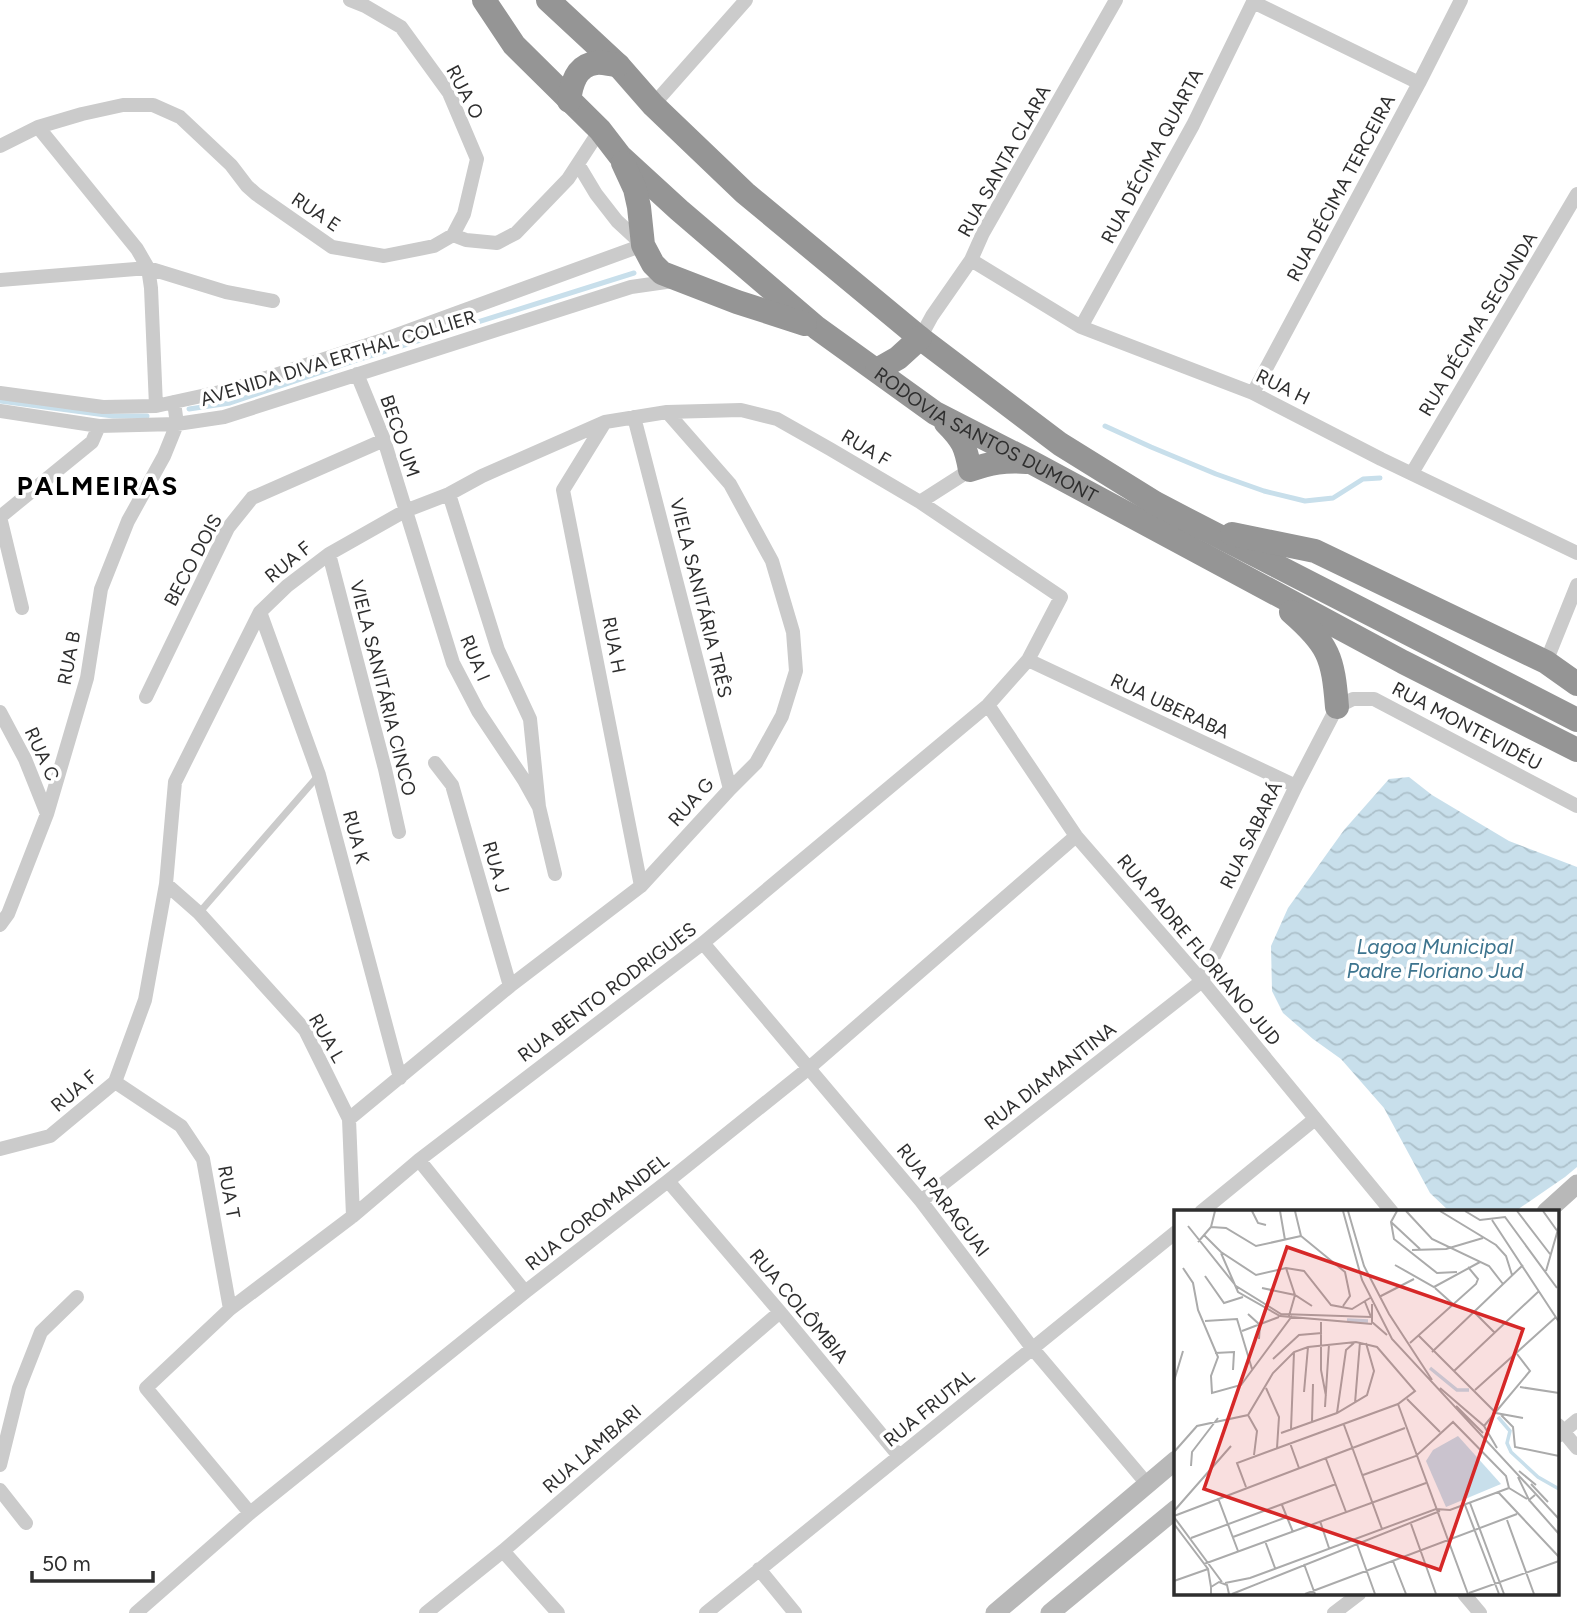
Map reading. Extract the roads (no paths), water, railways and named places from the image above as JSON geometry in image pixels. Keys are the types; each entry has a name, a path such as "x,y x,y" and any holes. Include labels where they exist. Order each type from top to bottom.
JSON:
{"highway":[{"name":"RODOVIA SANTOS DUMONT","path":"484,0 514,45 600,130 620,156 679,210 817,328 936,413 1404,662 1577,750"},
{"name":"RODOVIA SANTOS DUMONT","path":"548,0 618,65 653,105 745,193 920,338 1059,444 1155,503 1577,720"},
{"path":"569,101 572,84 582,67 595,63 618,65"},
{"path":"620,156 635,189 643,245 653,264 662,273 737,302 817,328"},
{"path":"877,370 898,358 920,338"},
{"path":"936,413 960,438 968,454 970,470 1009,460 1031,462"},
{"path":"1203,528 1315,551 1546,663 1577,684"},
{"path":"1261,586 1313,632 1327,652 1334,674 1338,707"}],"street":[{"name":"RUA O","path":"351,0 401,27 449,93 477,159 464,214 453,235"},
{"path":"562,0 592,40"},
{"path":"653,105 746,0"},
{"name":"RUA DÉCIMA TERCEIRA","path":"1253,393 1461,0"},
{"name":"RUA SANTA CLARA","path":"920,338 971,260 983,233 1113,1"},
{"path":"1253,1 1419,83"},
{"name":"RUA DÉCIMA QUARTA","path":"1081,327 1193,125 1253,1"},
{"name":"RUA E","path":"0,145 38,127 82,114 122,105 153,105 180,117 231,165 256,194 332,247 384,256 434,246 453,235"},
{"path":"38,127 137,249 148,268 156,406"},
{"path":"453,235 466,240 497,243 516,233 568,179 600,130"},
{"path":"578,164 617,221 643,245"},
{"name":"RUA DÉCIMA SEGUNDA","path":"1412,473 1577,194"},
{"name":"AVENIDA DIVA ERTHAL COLLIER","path":"0,393 103,407 156,406 229,390 380,341 643,245"},
{"name":"RUA H","path":"971,260 1081,327 1253,393 1577,553"},
{"path":"0,280 148,268 226,292 274,301"},
{"name":"AVENIDA DIVA ERTHAL COLLIER","path":"0,411 99,426 177,424 224,417 631,287 680,280"},
{"name":"BECO UM","path":"357,374 384,440 405,511"},
{"name":"RUA B","path":"0,925 8,914 47,814 87,678 101,589 128,521 164,456 177,424 174,402"},
{"name":"RUA F","path":"2,1149 50,1136 114,1082 145,1000 166,884 175,782 260,612 287,586 329,554 405,511 449,494 482,476 604,422 667,412 741,410 777,419 920,502 1061,597"},
{"name":"RUA G","path":"349,1119 510,986 641,886 756,763 782,716 796,671 793,632 772,561 730,484 667,412"},
{"name":"VIELA SANITÁRIA TRÊS","path":"634,417 730,789"},
{"name":"RUA H","path":"604,422 564,490 641,886"},
{"path":"22,608 0,517 92,442 99,426"},
{"name":"BECO DOIS","path":"146,697 228,528 251,498 384,440"},
{"path":"920,502 970,470"},
{"path":"449,494 498,650 530,719 539,807 555,874"},
{"name":"RUA I","path":"405,511 453,663 478,711 539,807"},
{"name":"VIELA SANITÁRIA CINCO","path":"329,554 386,769 399,832"},
{"path":"1546,663 1577,585"},
{"name":"RUA BENTO RODRIGUES","path":"250,1513 146,1388 230,1309 353,1216 419,1160 703,943 988,705 1028,660 1061,597"},
{"name":"RUA K","path":"260,612 319,775 400,1078"},
{"name":"RUA UBERABA","path":"1028,660 1296,786"},
{"name":"RUA MONTEVIDÉU","path":"1338,707 1353,699 1374,699 1577,806"},
{"name":"RUA PADRE FLORIANO JUD","path":"988,705 1076,836 1202,981 1390,1210"},
{"name":"RUA SABARÁ","path":"1202,981 1296,786 1338,707"},
{"name":"RUA C","path":"0,712 25,759 47,814"},
{"name":"RUA J","path":"435,763 452,785 510,986"},
{"name":"RUA COROMANDEL","path":"136,1613 250,1513 809,1068 1076,836"},
{"name":"RUA L","path":"166,884 199,913 305,1030 349,1119 353,1216"},
{"name":"RUA PARAGUAI","path":"703,943 921,1201 1033,1349 1148,1485"},
{"name":"RUA DIAMANTINA","path":"921,1201 1202,981"},
{"name":"RUA T","path":"114,1082 181,1126 203,1159 230,1309"},
{"path":"1203,1210 1315,1119"},
{"path":"419,1160 525,1292"},
{"name":"RUA COLÔMBIA","path":"668,1181 899,1456"},
{"path":"1548,1210 1577,1184"},
{"name":"RUA FRUTAL","path":"706,1613 1174,1234"},
{"path":"0,1465 19,1388 41,1332 77,1297"},
{"name":"RUA LAMBARI","path":"426,1613 780,1312"},
{"path":"1560,1430 1577,1420"},
{"path":"1560,1432 1577,1448"},
{"path":"1006,1610 1174,1462"},
{"path":"0,1490 26,1523"},
{"path":"1050,1613 1174,1511"},
{"path":"503,1550 557,1613"},
{"path":"759,1569 795,1613"},
{"path":"1334,1613 1356,1596"},
{"path":"1466,1596 1480,1613"}],"lane":[{"path":"199,913 319,775"}],"water":[{"name":"Lagoa Municipal Padre Floriano Jud","path":"1409,777 1432,795 1509,841 1577,867 1577,1167 1517,1210 1448,1210 1430,1193 1384,1108 1341,1059 1283,1013 1272,991 1271,946 1288,908 1344,830 1389,779"}],"waterway":[{"path":"189,409 230,403 634,273"},
{"path":"0,401 113,416 147,416"},
{"path":"1105,426 1216,474 1264,491 1305,501 1333,498 1363,479 1380,478"}],"district":[{"name":"PALMEIRAS","path":"98,486"}]}
